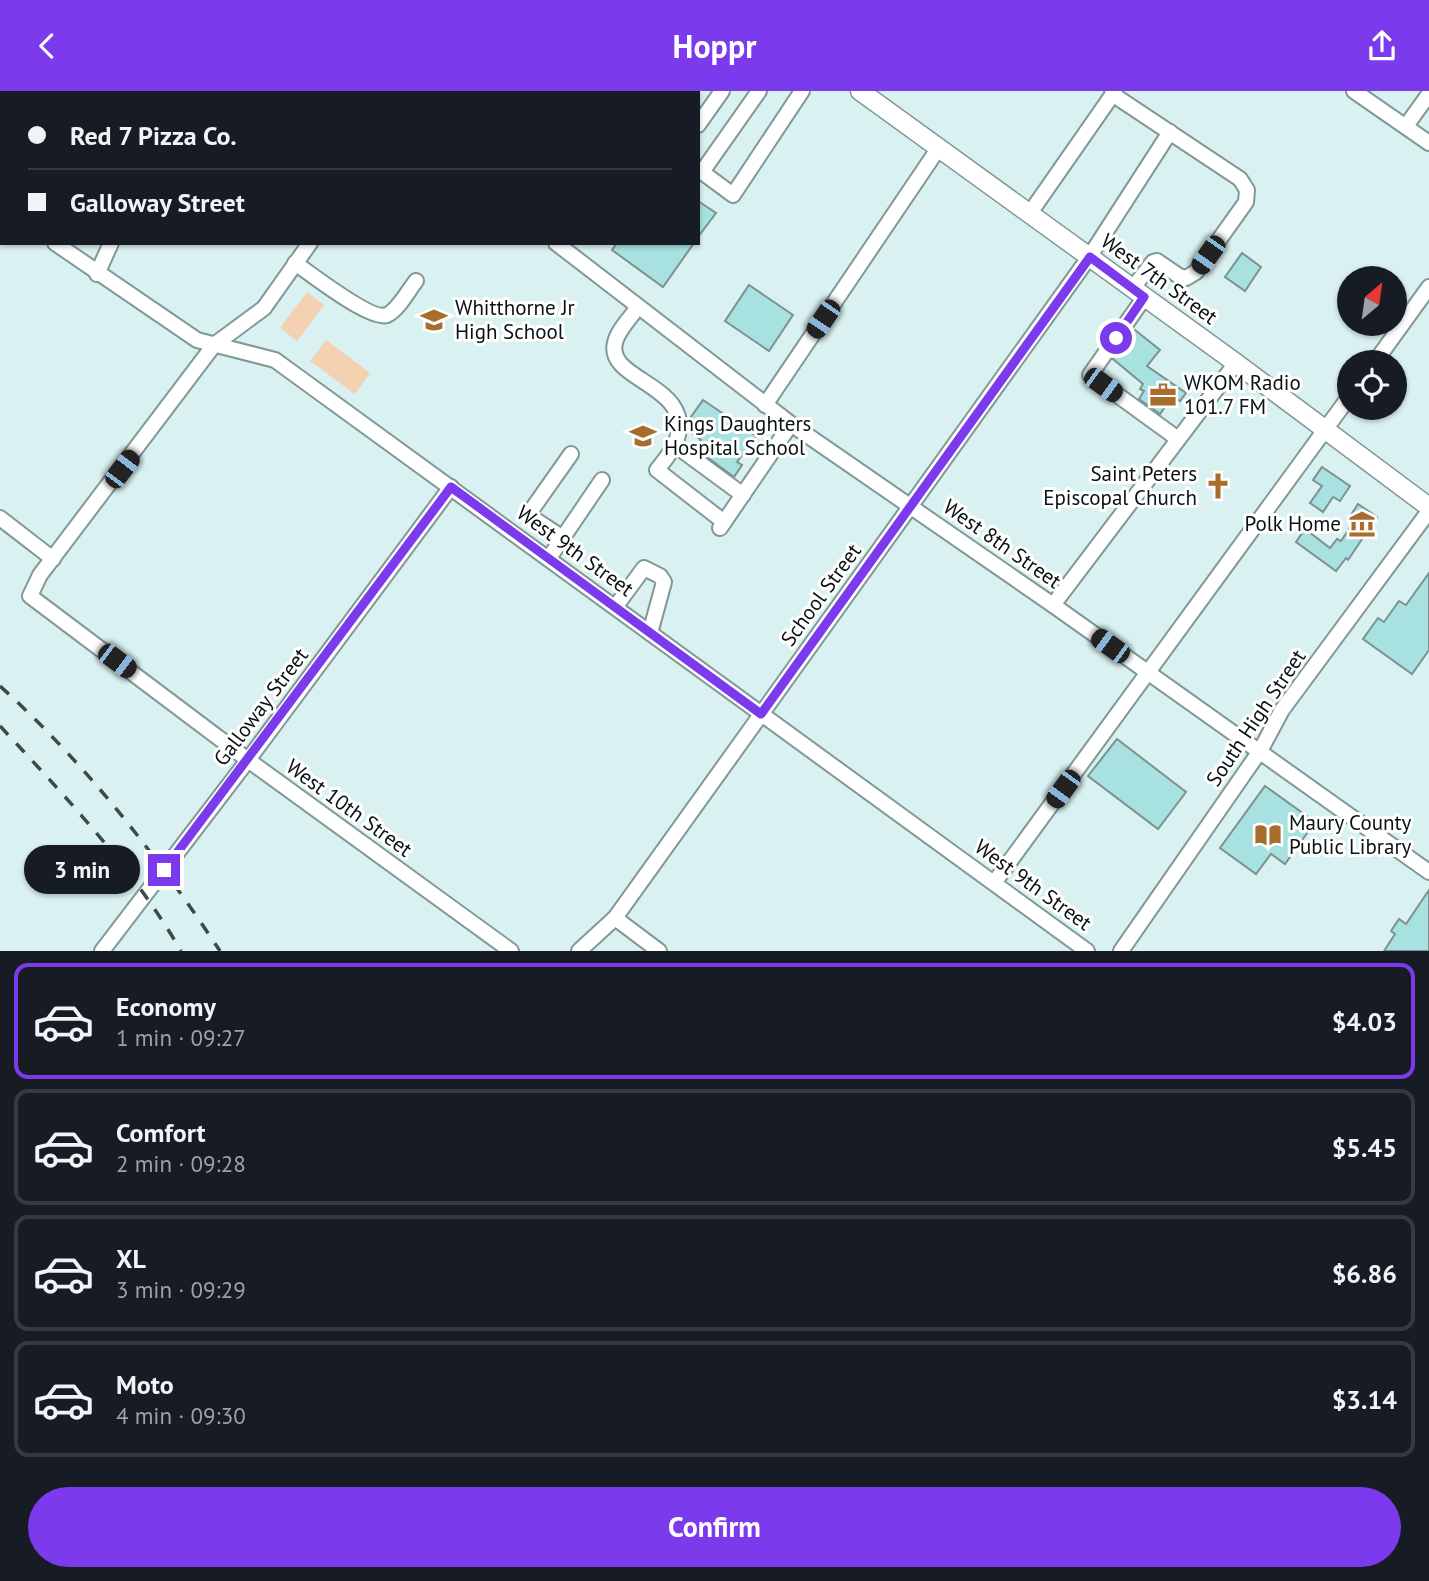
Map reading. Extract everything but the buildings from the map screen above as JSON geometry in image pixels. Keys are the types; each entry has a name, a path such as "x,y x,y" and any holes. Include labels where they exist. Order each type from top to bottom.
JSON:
{"main road":[{"name":"West 7th Street","path":"860,91 1236,363 1429,509"}],"street":[{"path":"700,122 722,91"},
{"path":"759,91 700,171 733,195 800,92"},
{"path":"1354,91 1429,143"},
{"path":"1030,213 1113,93 1240,179 1247,190 1246,202 1196,272 1186,278 1157,261 1153,263 1090,375 1178,439"},
{"path":"1406,126 1429,94"},
{"name":"School Street","path":"579,951 615,918 1090,257 1170,132"},
{"path":"765,405 937,149"},
{"name":"West 9th Street","path":"58,245 197,340 275,360 1087,951"},
{"path":"97,274 110,245"},
{"path":"0,519 53,559 214,345 264,308 309,245"},
{"name":"West 8th Street","path":"559,245 791,424 1053,605 1429,872"},
{"path":"295,264 379,316 389,314 416,281"},
{"path":"1384,350 1429,287"},
{"path":"638,307 615,342 614,352 620,363 673,403 678,413 674,445 657,470 722,526 791,424"},
{"path":"1053,605 1236,363"},
{"path":"994,883 1337,414"},
{"path":"674,445 743,495"},
{"path":"563,538 528,515 571,454"},
{"path":"550,558 602,480"},
{"name":"Galloway Street","path":"102,951 451,487"},
{"name":"South High Street","path":"1121,951 1260,751 1282,711 1429,509"},
{"name":"West 10th Street","path":"53,559 40,575 30,596 248,760 511,951"},
{"path":"616,606 644,568 660,576 664,582 650,633"},
{"path":"615,918 660,951"}],"shaded area":[{"path":"307,292 324,305 297,341 280,328"},
{"path":"326,340 370,373 355,394 310,361"}],"railway":[{"path":"0,686 62,747 118,811 171,880 220,951"},
{"path":"0,726 120,862 181,951"}],"place":[{"name":"Whitthorne Jr High School","path":"434,320"},
{"name":"WKOM Radio 101.7 FM","path":"1163,395"},
{"name":"Kings Daughters Hospital School","path":"643,436"},
{"name":"Saint Peters Episcopal Church","path":"1218,486"},
{"name":"Polk Home","path":"1362,524"},
{"name":"Maury County Public Library","path":"1268,835"}],"route":[{"path":"164,870 451,487 761,714 1090,257 1144,297 1116,338"}]}
